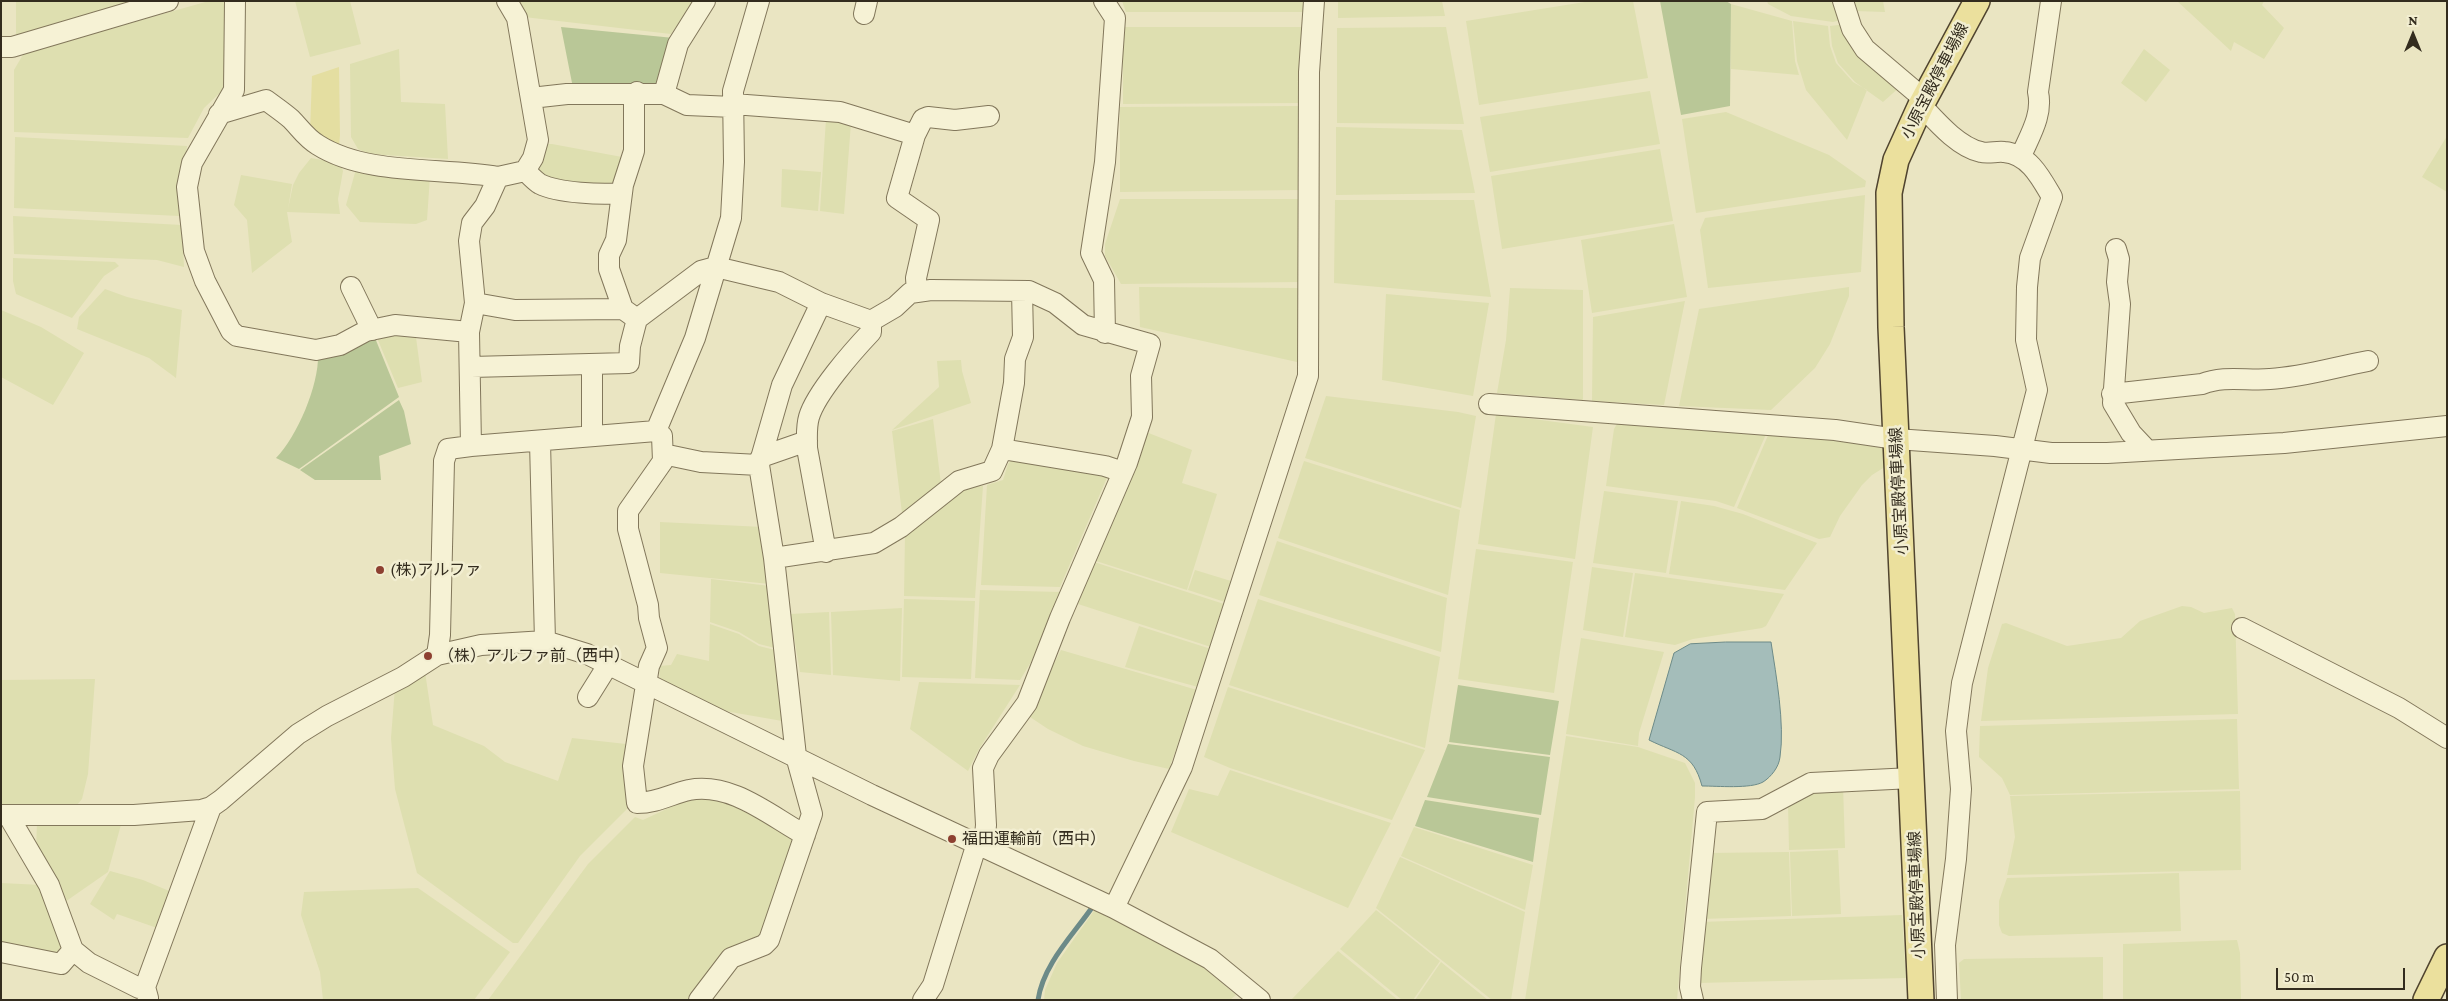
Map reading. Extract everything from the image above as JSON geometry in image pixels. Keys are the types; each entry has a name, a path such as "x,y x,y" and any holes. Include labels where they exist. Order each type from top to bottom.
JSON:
{"main road":[{"name":"小原宝殿停車場線","path":"1922,1000 1891,328 1889,193 1896,160 1922,102 1977,1"},
{"path":"2426,1000 2447,957"}],"street":[{"path":"1,47 12,47 168,1"},
{"path":"235,1 234,90 192,162 187,187 194,251 205,281 231,331 237,336 316,350 340,345 372,330 395,326 469,332"},
{"path":"219,114 266,100 292,120 301,133 318,146 339,156 402,168 443,170 498,177 525,171 533,158 538,140 517,18 507,1"},
{"path":"664,94 678,44 705,1"},
{"path":"656,431 695,338 731,218 734,162 733,106 737,75 759,1"},
{"path":"1104,1 1115,18 1105,162 1091,253 1104,280 1105,333"},
{"path":"1114,908 1182,767 1308,376 1309,72 1314,1"},
{"path":"1843,1 1852,29 1864,49 1922,102 1964,144 1981,152 2006,152 2021,156 2037,172 2052,197 2030,258 2029,268 2026,340 2037,390 1962,683 1956,731 1961,789 1956,859 1945,946 1947,1000"},
{"path":"2021,156 2037,122 2040,104 2038,92 2051,1"},
{"path":"531,98 567,94 637,92 664,94 687,105 840,112 915,135"},
{"path":"471,367 629,363 630,314 608,269 609,255 616,240 622,193 634,150 634,103 637,92"},
{"path":"917,292 916,278 929,220 897,198 915,135 923,119 928,117 955,120 989,116"},
{"path":"525,171 541,184 570,191 604,195 622,193"},
{"path":"471,446 469,332 475,302 469,241 472,223 485,206 498,177"},
{"path":"2116,249 2119,259 2117,282 2120,304 2112,394 2114,406 2131,433 2147,450"},
{"path":"475,302 515,310 630,314 701,271 716,267 779,282 821,303 871,321"},
{"path":"351,286 372,330"},
{"path":"871,321 895,307 910,293 931,290 1022,290 1029,291 1055,303 1083,326 1150,344 1141,376 1142,417 1123,472 1060,618 1027,703 989,755 983,768 986,826 933,985 924,1000"},
{"path":"774,558 826,552 874,543 901,527 959,481 992,471 1002,449 1014,383 1015,359 1023,337 1022,290"},
{"path":"700,1000 731,958 764,945 769,940 812,814 796,756 774,558 760,461 782,385 821,303"},
{"path":"826,552 807,441 809,416 816,402 848,356 871,332 871,321"},
{"path":"2112,394 2202,384 2212,379 2270,379 2296,376 2368,361"},
{"path":"592,364 592,435"},
{"path":"1489,404 1835,430 1896,439 2021,449 2051,454 2284,443 2447,426"},
{"path":"437,655 440,635 444,461 448,449 540,442 592,435 656,431 662,436 663,461 628,511 628,529 657,648 649,666 633,766 637,803 661,801 690,790 721,791 741,797 805,835"},
{"path":"663,454 701,462 760,461 807,441"},
{"path":"540,442 545,641"},
{"path":"1002,449 1105,466 1123,472"},
{"path":"2242,628 2399,708 2447,738"},
{"path":"5,815 134,815 178,813 211,807 298,734 327,716 403,677 437,655 480,645 545,641 570,648 608,665 872,795 981,844 1114,908 1210,959 1260,1000"},
{"path":"588,698 608,665"},
{"path":"1693,1000 1690,987 1691,968 1707,812 1762,809 1811,783 1912,778"},
{"path":"5,815 49,885 73,950 89,964 147,993 211,807"},
{"path":"1,952 61,964 73,950"}],"green space":[{"path":"16,1 143,1 16,40"},
{"path":"209,1 229,1 227,86 204,108 188,138 14,132 14,70 24,53"},
{"path":"295,1 350,1 361,44 310,57"},
{"path":"517,1 694,1 671,34 524,17"},
{"path":"1122,1 1303,1 1303,12 1126,12"},
{"path":"1338,1 1442,1 1445,16 1338,18"},
{"path":"1591,1 1633,1 1648,78 1479,105 1466,21"},
{"path":"1660,1 1726,1 1731,4 1730,106 1681,115"},
{"path":"1767,1 1835,1 1841,20 1833,22 1791,16 1768,4"},
{"path":"1850,1 1883,1 1885,12 1854,11"},
{"path":"2177,1 2264,1 2262,5 2284,28 2264,59 2234,42 2231,51"},
{"path":"1731,4 1792,21 1795,61 1799,75 1731,69"},
{"path":"1793,21 1828,26 1830,46 1836,63 1853,82 1867,90 1847,140 1806,90 1797,61"},
{"path":"1846,24 1901,86 1883,102 1855,82 1838,63 1832,46 1830,26"},
{"path":"561,27 674,38 661,90 573,88"},
{"path":"1123,27 1301,27 1301,103 1123,104"},
{"path":"1446,27 1464,124 1337,123 1337,28"},
{"path":"399,49 401,102 445,104 448,159 369,154 358,149 351,137 350,64"},
{"path":"2144,49 2170,70 2146,102 2121,83"},
{"path":"1650,91 1660,144 1490,172 1480,117"},
{"path":"1300,106 1301,190 1120,192 1120,107"},
{"path":"1726,112 1829,155 1866,181 1865,187 1696,213 1682,119"},
{"path":"826,119 851,123 844,214 820,211"},
{"path":"1336,127 1462,130 1475,193 1336,195"},
{"path":"2447,136 2447,192 2422,177"},
{"path":"15,137 187,146 179,216 14,208"},
{"path":"540,144 552,144 622,157 619,186 564,187 536,171"},
{"path":"1660,149 1673,221 1502,249 1491,176"},
{"path":"311,158 340,163 343,171 338,199 340,214 287,212 292,242 252,273 247,220 234,205 241,175 292,184 288,209 293,185 299,173"},
{"path":"356,169 430,176 427,220 416,224 360,222 346,205"},
{"path":"782,169 821,172 818,211 781,207"},
{"path":"1865,195 1861,272 1708,288 1700,230 1705,218"},
{"path":"1120,199 1300,199 1301,282 1121,284 1105,256 1105,244"},
{"path":"1335,200 1474,200 1491,297 1334,283"},
{"path":"13,216 182,225 184,267 157,260 14,254"},
{"path":"1674,224 1687,297 1592,313 1581,240"},
{"path":"13,258 115,262 119,266 104,276 72,318 16,294 13,281"},
{"path":"1139,287 1298,288 1300,360 1297,362 1140,327"},
{"path":"1849,287 1849,296 1830,344 1815,368 1771,410 1679,406 1699,309"},
{"path":"1510,288 1583,290 1583,400 1497,393 1506,340"},
{"path":"105,289 127,297 182,310 176,378 149,358 77,329 79,317"},
{"path":"1386,294 1489,303 1473,396 1382,380"},
{"path":"1685,301 1664,405 1592,401 1593,317"},
{"path":"1,310 41,327 84,353 53,405 1,377"},
{"path":"415,330 422,382 398,388 375,333"},
{"path":"373,333 399,397 299,469 276,458 292,437 305,410 315,381 318,355"},
{"path":"961,360 962,371 971,403 892,430 939,387 937,361"},
{"path":"1326,396 1458,412 1476,416 1461,508 1305,458"},
{"path":"399,400 404,411 411,444 379,456 381,480 315,480 300,470"},
{"path":"1496,414 1593,427 1575,559 1478,544"},
{"path":"933,419 941,484 902,513 892,431"},
{"path":"1618,422 1767,432 1734,507 1716,501 1606,486 1614,429"},
{"path":"1146,432 1192,450 1182,483 1217,494 1187,590 1096,561"},
{"path":"1769,433 1883,442 1888,465 1872,475 1862,485 1840,516 1830,537 1819,539 1737,508"},
{"path":"1013,458 1109,473 1060,587 981,585 987,485 1003,480 1008,464"},
{"path":"1304,461 1460,510 1448,595 1278,538"},
{"path":"983,486 975,598 904,596 905,534 965,488"},
{"path":"1604,491 1678,501 1666,573 1593,563"},
{"path":"1681,501 1714,506 1743,514 1817,543 1785,590 1669,574"},
{"path":"660,522 763,527 770,584 660,573"},
{"path":"1277,541 1447,598 1441,652 1259,595"},
{"path":"1476,549 1573,562 1554,693 1458,679"},
{"path":"1094,562 1224,604 1211,647 1078,604"},
{"path":"1592,567 1633,573 1623,637 1583,630"},
{"path":"1195,570 1231,581 1225,602 1188,590"},
{"path":"1635,573 1784,594 1766,626 1762,628 1693,639 1675,645 1625,637"},
{"path":"711,579 770,586 779,649 759,644 739,632 710,622"},
{"path":"980,590 1060,592 1031,662 1020,680 975,678"},
{"path":"904,599 975,601 971,679 902,677"},
{"path":"1258,599 1440,657 1425,748 1229,685"},
{"path":"2182,606 2191,607 2204,613 2232,608 2235,614 2238,714 1981,721 1988,668 2002,624 2006,623 2067,646 2121,638 2140,621"},
{"path":"902,608 900,681 833,675 831,612"},
{"path":"829,612 831,675 800,672 790,614"},
{"path":"710,624 739,634 759,646 779,651 788,722 719,710 660,682 659,666 671,665 677,654 709,661"},
{"path":"1139,626 1211,649 1198,687 1125,667"},
{"path":"1581,638 1664,652 1639,733 1638,746 1566,734"},
{"path":"1061,650 1197,690 1169,769 1083,746 1048,729 1027,715"},
{"path":"425,672 433,725 484,746 505,762 558,781 572,738 626,744 627,809 580,856 518,943 513,943 417,873 395,789 391,738 395,687"},
{"path":"95,679 88,774 82,799 76,806 1,807 1,680"},
{"path":"919,682 1020,685 979,749 968,771 910,729"},
{"path":"1458,685 1559,701 1550,755 1449,742"},
{"path":"1228,687 1425,750 1392,820 1230,768 1204,757"},
{"path":"2237,719 2239,789 2010,795 2002,778 1979,757 1980,726"},
{"path":"1566,736 1638,747 1685,763 1695,783 1677,1000 1525,1000"},
{"path":"1448,744 1550,757 1541,815 1427,797"},
{"path":"1230,770 1391,823 1348,908 1171,832 1189,789 1218,796"},
{"path":"1843,785 1845,848 1789,850 1788,803 1801,793"},
{"path":"2240,791 2241,870 2007,875 2015,837 2010,796"},
{"path":"722,795 800,836 765,937 691,1000 488,1000 588,864 635,817 643,820 692,797"},
{"path":"1425,800 1539,818 1533,862 1415,826"},
{"path":"122,821 108,872 62,904 36,852 37,822"},
{"path":"1414,827 1533,865 1525,910 1401,856"},
{"path":"1838,850 1841,914 1792,916 1790,852"},
{"path":"1789,852 1791,916 1702,919 1708,853"},
{"path":"1400,857 1525,912 1511,1000 1492,1000 1376,908"},
{"path":"110,871 143,880 174,893 160,929 117,914 114,920 90,904"},
{"path":"2179,873 2181,931 2009,936 2002,933 1999,925 1999,901 2007,878"},
{"path":"1,883 41,885 64,945 58,957 1,947"},
{"path":"418,888 510,952 474,1000 323,1000 320,972 301,915 304,892"},
{"path":"1096,908 1196,961 1236,995 1230,1000 1044,1000 1045,990 1057,963"},
{"path":"1376,910 1440,961 1413,1000 1402,1000 1340,949"},
{"path":"1902,915 1906,978 1697,983 1701,922"},
{"path":"2237,940 2240,953 2241,1000 2123,1000 2123,944"},
{"path":"1338,951 1398,1000 1291,1000"},
{"path":"2103,957 2103,1000 1961,1000 1959,963 1964,959"},
{"path":"1441,962 1488,1000 1415,1000"}],"sand":[{"path":"339,67 339,146 310,132 312,76"}],"water":[{"path":"1771,642 1781,715 1780,757 1772,775 1763,782 1751,786 1702,786 1694,766 1689,760 1649,740 1674,653 1690,644"}],"waterway":[{"path":"1038,1000 1041,987 1052,963 1091,909"}],"place":[{"name":"(株)アルファ","path":"380,570"},
{"name":"（株）アルファ前（西中）","path":"428,656"},
{"name":"福田運輸前（西中）","path":"952,839"}]}
